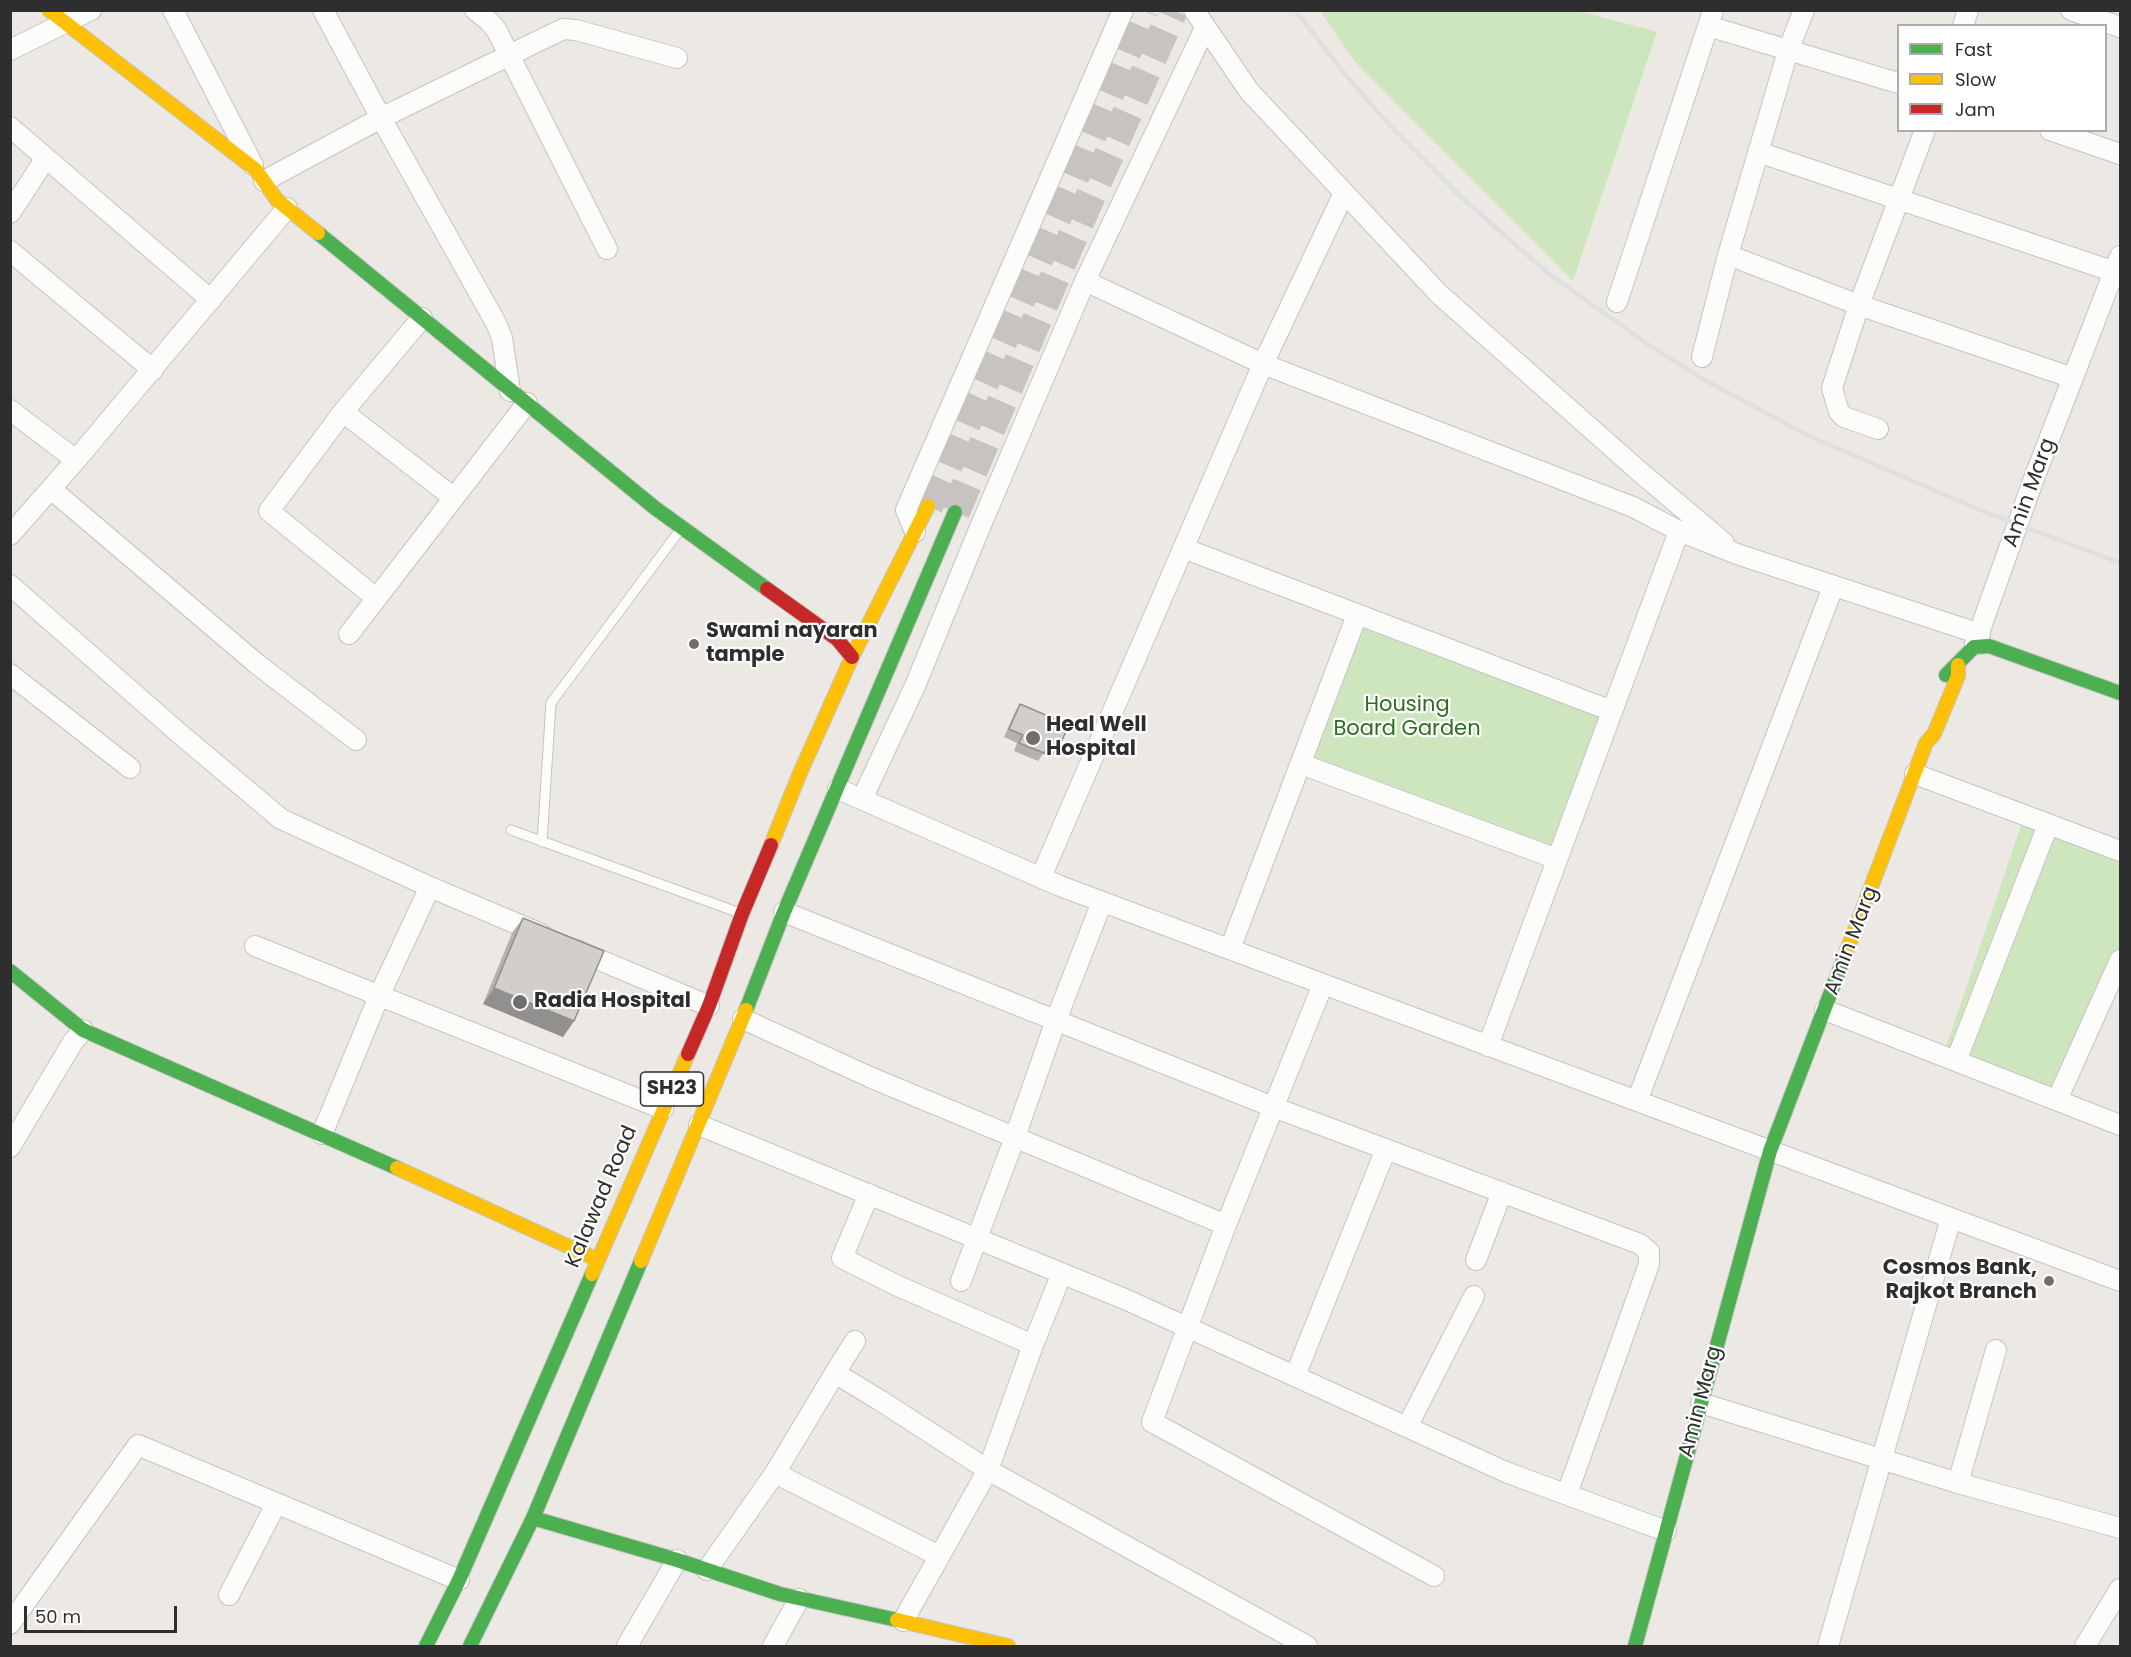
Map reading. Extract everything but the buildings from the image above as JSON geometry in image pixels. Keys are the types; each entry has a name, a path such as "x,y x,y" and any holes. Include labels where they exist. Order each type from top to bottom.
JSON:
{"main road":[{"path":"49,10 260,176 277,200 510,391 682,528 837,639 852,657"},
{"name":"SH23","path":"915,532 928,506"},
{"name":"SH23","path":"470,1647 533,1518 743,1019 784,912 955,512"},
{"name":"Kalawad Road","path":"426,1647 459,1580 709,1006 742,914 789,799 852,657 915,532"},
{"path":"1977,641 2121,693"},
{"name":"Amin Marg","path":"1635,1647 1770,1151 1915,774 1926,743 1923,732 1946,673 1958,665 1977,641"},
{"path":"10,971 83,1030 322,1134 598,1260"},
{"path":"533,1518 677,1560 780,1594 964,1634 1008,1647"}],"street":[{"path":"10,50 68,24 91,10"},
{"path":"173,10 260,176 563,28 677,58"},
{"path":"323,10 496,322 502,338 510,391"},
{"path":"475,10 497,31 608,249"},
{"path":"915,532 906,510 1123,10"},
{"path":"1194,10 1249,91 1439,294 1640,472 1737,554"},
{"path":"1702,357 1758,152 1788,51 1804,10"},
{"path":"2071,10 2121,27"},
{"path":"1617,302 1710,18 1788,51 1897,82"},
{"path":"861,799 915,686 1085,281 1205,28"},
{"path":"10,127 211,300"},
{"path":"1878,429 1844,417 1839,412 1832,388 1859,305 1924,132"},
{"path":"2056,132 2121,154"},
{"path":"1758,152 1899,199 2118,264"},
{"path":"10,213 46,158"},
{"path":"1041,877 1263,364 1344,193"},
{"path":"10,535 153,370 287,208"},
{"path":"10,251 153,370"},
{"path":"1728,255 1859,305 2073,378"},
{"name":"Amin Marg","path":"1977,641 2017,524 2118,264"},
{"path":"1085,281 1263,364 1633,507 1679,531 1737,554 1977,641"},
{"path":"376,598 269,511 343,412 422,318"},
{"path":"349,634 527,403"},
{"path":"10,410 76,460"},
{"path":"343,412 454,498"},
{"path":"51,489 257,664 356,740"},
{"path":"1488,1046 1679,531"},
{"path":"1183,549 1612,711"},
{"path":"10,585 281,819 430,887 709,1006"},
{"path":"1637,1101 1833,587"},
{"path":"1230,950 1357,615"},
{"path":"10,674 130,768"},
{"path":"1301,764 1557,858"},
{"path":"1915,774 2121,851"},
{"path":"838,789 1102,902 2121,1281"},
{"path":"1956,1061 2048,825"},
{"path":"322,1134 379,996 430,887"},
{"path":"961,1281 1016,1137 1056,1020 1102,902"},
{"path":"784,912 1273,1107 1640,1244 1649,1252 1649,1264 1567,1494"},
{"path":"255,946 663,1110"},
{"path":"2057,1100 2121,960"},
{"path":"1323,984 1226,1225 1152,1422 1434,1576"},
{"path":"1825,1011 2121,1125"},
{"path":"743,1019 872,1078 1226,1225"},
{"path":"10,1146 73,1042 83,1030"},
{"path":"699,1125 1062,1274 1508,1473 1666,1531"},
{"path":"1294,1376 1386,1149"},
{"path":"1476,1260 1502,1192"},
{"path":"869,1194 842,1258 898,1286 1033,1345"},
{"path":"1828,1647 1950,1218"},
{"path":"903,1621 988,1470 1033,1345 1062,1274"},
{"path":"1407,1427 1474,1296"},
{"path":"707,1570 775,1473 855,1341"},
{"path":"1958,1483 1996,1350"},
{"path":"835,1373 988,1470 1307,1647"},
{"path":"1701,1403 1958,1483 2121,1528"},
{"path":"10,1624 138,1445 459,1580"},
{"path":"775,1473 939,1556"},
{"path":"229,1595 276,1504"},
{"path":"627,1647 677,1560"},
{"path":"2085,1647 2121,1589"},
{"path":"773,1647 799,1599"}],"lane":[{"path":"542,842 551,703 682,528"},
{"path":"511,830 742,914"}],"green space":[{"path":"1320,11 1579,11 1657,32 1573,281 1356,63"},
{"name":"Housing Board Garden","path":"1357,615 1612,711 1557,859 1301,764"},
{"path":"2024,816 2120,851 2120,960 2057,1100 1943,1056"}],"tunnel":[{"path":"928,506 1073,180 1144,10"},
{"path":"955,512 1058,270 1173,10"}],"railway":[{"path":"1295,10 1382,117 1461,197 1549,274 1649,345 1701,378 1809,436 1980,510 2120,563"}],"traffic: fast":[{"path":"318,233 655,508 767,589"},
{"path":"746,1010 784,912 955,512"},
{"path":"1946,675 1974,647 1989,646 2120,693"},
{"path":"1635,1646 1770,1151 1847,950"},
{"path":"10,971 83,1030 397,1168"},
{"path":"470,1646 533,1518 641,1261"},
{"path":"426,1646 459,1580 592,1274"},
{"path":"533,1518 677,1560 780,1594 897,1620"}],"traffic: slow":[{"path":"49,10 256,170 277,200 318,233"},
{"path":"771,845 800,773 852,657 928,506"},
{"path":"1847,950 1926,743 1934,734 1958,676 1958,665"},
{"path":"641,1261 746,1010"},
{"path":"592,1274 688,1054"},
{"path":"397,1168 598,1260"},
{"path":"897,1620 1008,1646"}],"traffic: jam":[{"path":"767,589 837,639 852,657"},
{"path":"688,1054 709,1006 742,914 771,845"}],"place":[{"name":"Swami nayaran tample","path":"694,644"},
{"name":"Heal Well Hospital","path":"1033,738"},
{"name":"Radia Hospital","path":"520,1002"},
{"name":"Cosmos Bank, Rajkot Branch","path":"2049,1281"}]}
